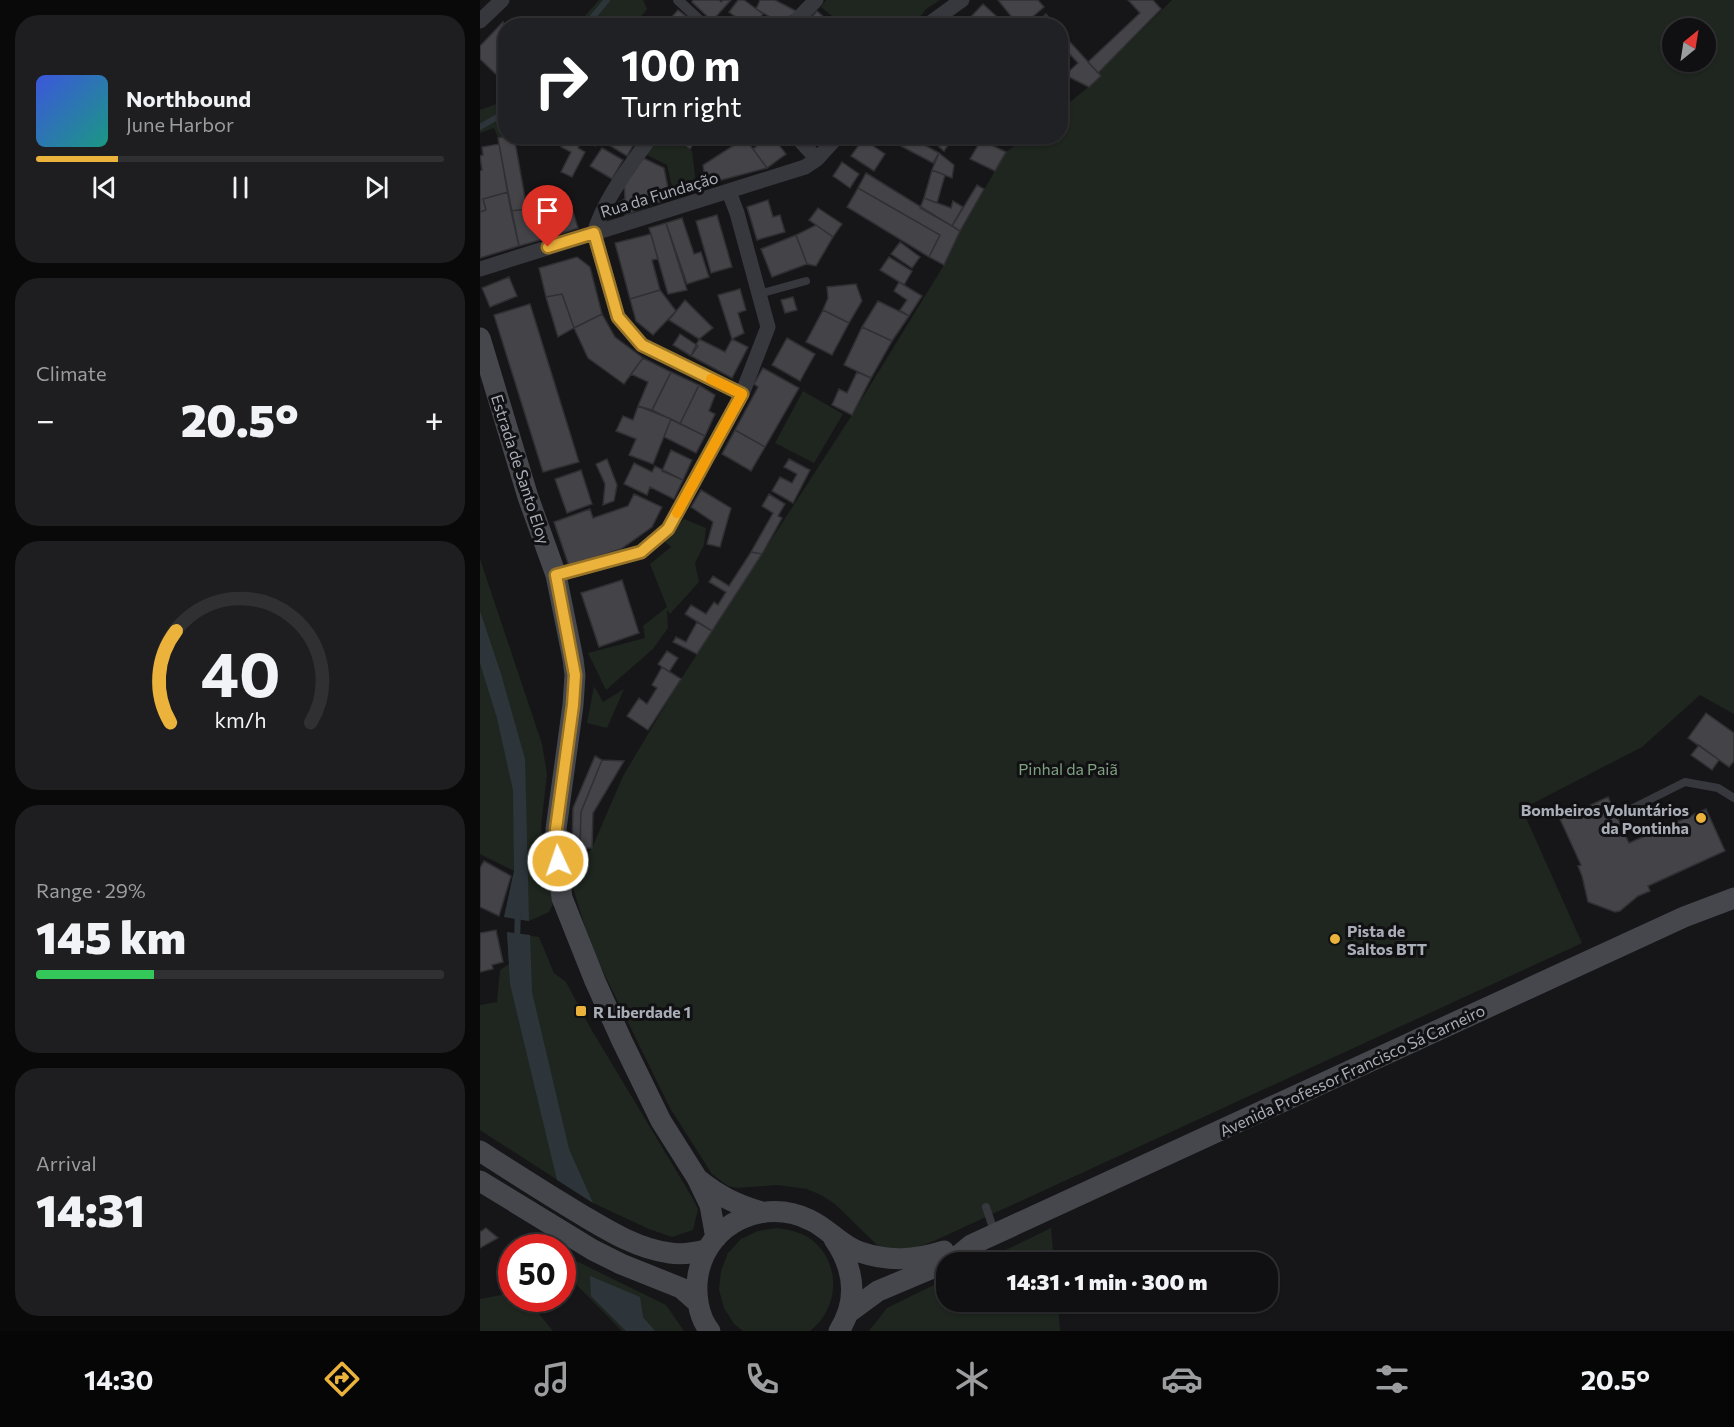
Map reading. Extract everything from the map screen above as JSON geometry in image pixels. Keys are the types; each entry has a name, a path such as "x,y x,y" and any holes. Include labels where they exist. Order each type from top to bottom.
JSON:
{"main road":[{"name":"Estrada de Santo Eloy","path":"480,338 528,497 556,575 575,675 556,829 558,874 562,898 622,1041 661,1121 697,1178 710,1205 711,1244"},
{"name":"Avenida Professor Francisco Sá Carneiro","path":"971,1245 1684,917 1734,898"},
{"path":"480,1151 551,1196 629,1241 667,1253 681,1254 711,1244"},
{"name":"Estrada de Santo Eloy","path":"697,1178 724,1199 762,1212"},
{"path":"480,1181 592,1250 681,1288 698,1303"},
{"path":"710,1331 698,1303 696,1284 699,1266 711,1244 721,1232 740,1218 762,1212 787,1212 812,1220 857,1252 883,1258 906,1260 971,1245"},
{"path":"832,1236 845,1256 851,1275 852,1294 842,1326"},
{"path":"842,1326 878,1292 954,1259 971,1245"}],"street":[{"path":"480,21 502,0"},
{"path":"678,0 697,18"},
{"path":"798,18 816,0"},
{"path":"937,18 962,0"},
{"path":"646,144 608,199 594,233 618,317 642,345 742,394"},
{"path":"803,144 817,159"},
{"name":"Rua da Fundação","path":"480,269 805,167 817,159 831,144"},
{"path":"556,575 641,552 668,529 742,394 768,327 737,213 729,192"}],"lane":[{"path":"759,294 806,281"},
{"path":"1629,810 1685,782 1719,788 1734,798"},
{"path":"986,1207 995,1234"}],"green space":[{"path":"599,0 643,0 647,9 640,18 583,18"},
{"path":"826,0 940,0 926,9 919,18 834,18 821,7"},
{"name":"Pinhal da Paiã","path":"1172,0 1734,0 1734,714 1700,695 1642,747 1522,809 1582,943 934,1241 909,1250 879,1247 835,1204 821,1195 807,1189 777,1185 737,1188 728,1186 712,1174 670,1108 591,947 571,881 592,848 623,776 681,679 852,415 944,265 960,231 1006,152 1017,144 1068,144 1068,103 1101,77 1098,73"},
{"path":"498,104 498,138 494,128 480,133 480,110"},
{"path":"651,144 680,144 692,151 697,191 675,199 667,165 645,154"},
{"path":"803,391 843,414 814,463 775,443"},
{"path":"684,519 706,528 704,545 695,563 699,582 670,614 667,610 668,628 653,649 606,690 588,653 645,638 643,626 667,607 650,564 671,547 664,541"},
{"path":"480,559 542,744 547,774 541,827 553,904 549,912 529,921 504,917 514,871 480,854"},
{"path":"594,686 603,702 624,689 607,728 587,723"},
{"path":"507,932 539,937 554,973 566,982 591,1029 692,1197 698,1209 693,1230 672,1237 593,1203 480,1130 480,1005 497,1002 500,970 509,964"},
{"path":"777,1228 804,1235 822,1250 832,1274 831,1299 820,1322 810,1331 743,1331 734,1324 724,1308 719,1290 721,1271 728,1253 741,1239 758,1231"},
{"path":"1051,1228 1053,1252 1002,1252"},
{"path":"576,1261 666,1305 684,1331 622,1331 576,1284"},
{"path":"936,1284 936,1312 1059,1312 1060,1331 869,1331 887,1308"},
{"path":"498,1296 498,1312 538,1312 553,1331 480,1331 480,1299"}],"shaded area":[{"path":"480,611 525,759 529,921 504,917 514,871 513,790 497,718 480,663"},
{"path":"507,932 530,935 532,992 569,1149 593,1203 557,1180 510,984"},
{"path":"590,1276 640,1297 643,1317 655,1331 626,1331 591,1296"}],"building":[{"path":"693,0 719,0 721,2 731,0 715,18 709,18 692,2"},
{"path":"738,0 744,0 763,14 760,18 737,18 729,12"},
{"path":"760,0 775,0 798,12 787,18 772,18 756,9"},
{"path":"998,0 1038,0 1044,7 1031,18 1013,18"},
{"path":"1128,0 1153,0 1161,9 1098,73 1088,62 1140,13"},
{"path":"983,4 998,18 970,18"},
{"path":"678,10 688,18 671,18"},
{"path":"817,11 825,18 811,18"},
{"path":"498,27 498,76 480,59 480,46"},
{"path":"1068,40 1101,76 1089,87 1068,76 1068,72 1078,63 1068,52"},
{"path":"499,144 515,144 527,209 511,211"},
{"path":"499,144 508,192 483,199 486,210 480,212 482,147"},
{"path":"563,144 580,144 578,148 585,152 572,177 561,172 571,152 561,147"},
{"path":"607,144 634,144 627,156"},
{"path":"683,144 693,144 690,149"},
{"path":"736,144 749,144 767,168 706,184 703,165"},
{"path":"759,144 778,144 786,154 767,168 753,149"},
{"path":"859,144 870,144 885,154 874,171 851,156"},
{"path":"897,144 923,144 939,153 933,163"},
{"path":"936,144 949,144 944,151"},
{"path":"979,144 989,144 1006,152 995,171 970,159"},
{"path":"602,148 623,160 612,179 590,166"},
{"path":"939,153 954,165 952,178 932,170"},
{"path":"641,157 664,168 670,198 625,215 619,202 625,199 624,183"},
{"path":"842,162 859,174 850,188 833,176"},
{"path":"932,170 945,175 937,203 924,198"},
{"path":"866,173 960,231 944,265 929,257 940,235 858,188"},
{"path":"977,185 984,189 960,231 952,226"},
{"path":"858,188 940,235 929,257 847,207"},
{"path":"508,192 519,246 480,258 480,212 486,210 483,199"},
{"path":"568,196 578,228 556,235 546,203"},
{"path":"924,198 951,208 953,201 963,207 952,226 920,208"},
{"path":"768,200 773,217 780,215 785,232 757,240 747,207"},
{"path":"818,208 842,224 833,237 809,220"},
{"path":"541,209 547,238 519,246 511,211"},
{"path":"717,215 732,267 711,273 696,221"},
{"path":"682,218 694,254 701,252 709,277 687,284 666,223"},
{"path":"666,223 687,290 668,294 649,228"},
{"path":"816,225 833,237 816,266 807,264 796,235"},
{"path":"651,234 658,259 652,260 660,290 630,299 615,243"},
{"path":"796,235 807,264 772,277 761,249"},
{"path":"900,242 920,257 912,268 891,254"},
{"path":"577,257 590,267 602,314 574,328 562,294 546,297 539,268"},
{"path":"889,257 912,271 904,285 880,270"},
{"path":"509,277 517,296 490,307 482,288"},
{"path":"899,282 922,296 909,316 900,310 907,300 894,291"},
{"path":"856,284 862,301 849,323 823,310 828,298 827,287"},
{"path":"740,289 746,310 738,313 744,333 732,339 718,295"},
{"path":"660,290 676,311 653,335 636,321 630,299"},
{"path":"562,294 574,328 558,337 546,297"},
{"path":"793,297 797,310 785,313 781,300"},
{"path":"685,300 713,328 699,339 669,320"},
{"path":"878,301 909,316 892,341 862,327"},
{"path":"530,304 579,462 543,472 494,315"},
{"path":"823,310 849,323 832,355 806,342"},
{"path":"602,314 615,337 643,358 624,384 588,358 574,328"},
{"path":"862,327 892,341 871,378 844,365"},
{"path":"680,334 698,346 691,356 673,345"},
{"path":"787,338 815,354 800,381 772,365"},
{"path":"699,339 725,352 732,339 748,347 732,378 691,356"},
{"path":"643,358 671,372 652,410 638,406 648,382 631,374"},
{"path":"763,368 799,388 765,447 735,430 758,387 754,384"},
{"path":"671,372 699,385 680,424 652,410"},
{"path":"857,372 871,378 852,415 832,405 839,389 847,393"},
{"path":"699,385 715,395 709,411 715,414 705,436 680,424"},
{"path":"638,406 671,419 653,464 629,455 636,439 616,431 623,416 633,420"},
{"path":"671,419 705,436 696,453 664,437"},
{"path":"735,430 765,447 751,471 722,454"},
{"path":"671,450 692,460 683,480 662,471"},
{"path":"607,459 617,485 614,501 603,505 605,484 596,464"},
{"path":"789,459 810,470 793,503 772,491 780,477 792,483 797,474 784,467"},
{"path":"634,463 652,472 655,466 683,480 674,499 650,487 647,495 624,484"},
{"path":"581,470 592,504 567,513 555,479"},
{"path":"701,490 731,508 720,547 707,544 713,522 691,507"},
{"path":"634,494 662,507 652,527 621,549 569,566 554,522 590,509 593,518 628,506"},
{"path":"769,494 785,504 778,516 782,518 762,554 751,552 773,513 762,506"},
{"path":"751,552 762,554 712,631 685,614 691,605 706,614 714,602 718,605 726,592 709,582 713,576 729,586"},
{"path":"622,580 639,633 599,647 581,593"},
{"path":"697,622 712,631 697,654 673,642 676,637 686,642"},
{"path":"667,651 678,658 669,672 658,664"},
{"path":"662,667 681,679 648,730 627,716 639,698 647,704 657,688 652,685"},
{"path":"1706,713 1734,733 1734,761 1729,767 1688,738"},
{"path":"1699,745 1719,760 1712,770 1691,755"},
{"path":"595,756 602,760 581,812 580,848 572,848 573,808"},
{"path":"602,760 624,761 593,813 592,848 580,848 581,812"},
{"path":"1608,797 1629,843 1706,809 1725,851 1648,886 1650,891 1638,896 1620,911 1615,912 1588,902 1578,866 1581,865 1560,819"},
{"path":"484,861 511,876 499,916 480,907 480,868"},
{"path":"496,930 503,962 492,965 493,969 480,972 480,933"},
{"path":"486,1228 498,1238 480,1248 480,1232"}],"waterway":[{"path":"592,18 607,0"},
{"path":"480,127 498,117"},
{"path":"517,940 518,911"}],"slow traffic":[{"path":"677,513 742,394 711,379"}],"place":[{"name":"Bombeiros Voluntários da Pontinha","path":"1701,818"},
{"name":"Pista de Saltos BTT","path":"1335,939"},
{"name":"R Liberdade 1","path":"581,1011"}],"route":[{"path":"548,247 594,233 618,317 642,345 742,394 668,529 641,552 556,575 575,675 556,829 558,861"}]}
